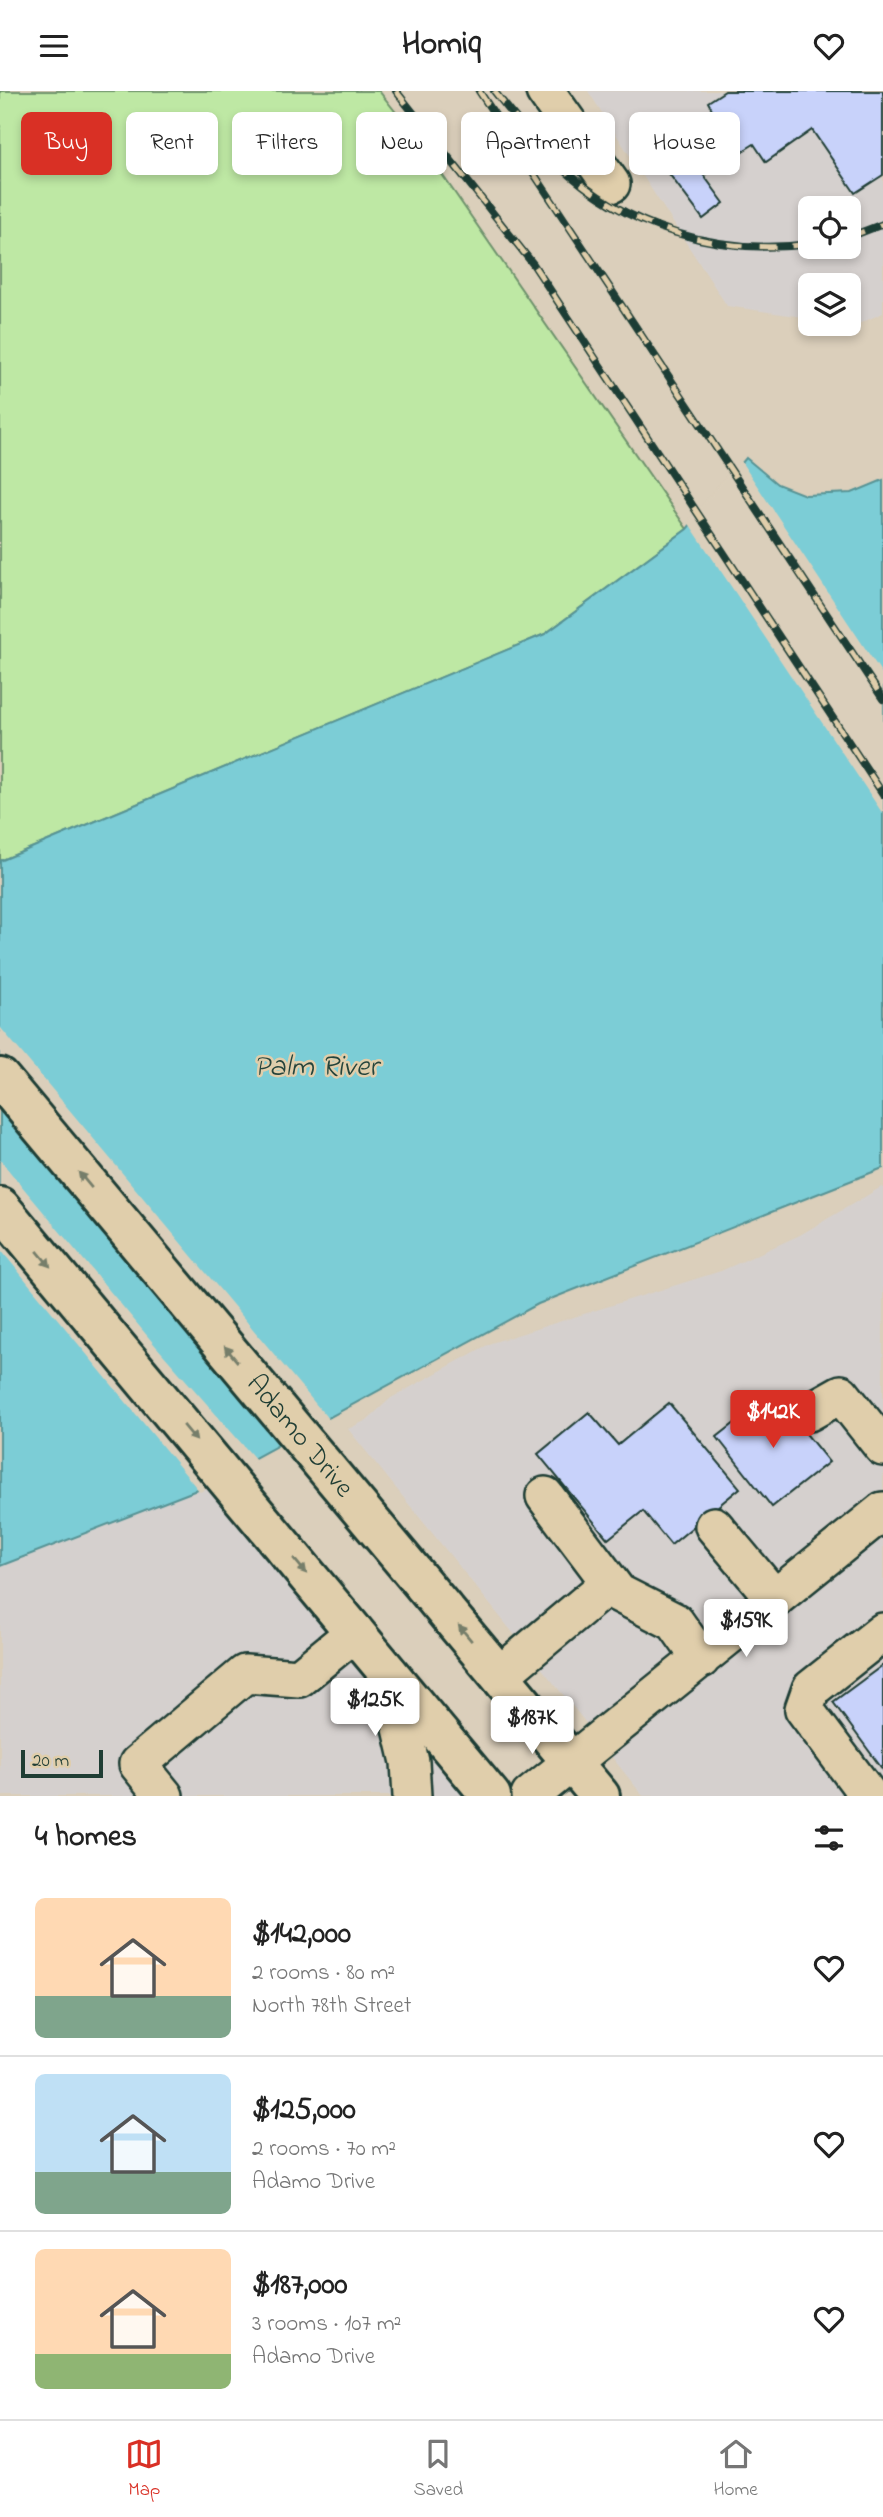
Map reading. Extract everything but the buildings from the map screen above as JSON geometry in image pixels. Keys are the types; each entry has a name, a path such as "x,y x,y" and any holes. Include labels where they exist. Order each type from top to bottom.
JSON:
{"main road":[{"name":"Adamo Drive","path":"0,1078 600,1796"},
{"path":"0,1207 491,1796"}],"street":[{"path":"545,91 611,184"},
{"path":"809,1412 841,1394 883,1447"},
{"path":"545,1496 618,1593 675,1622 701,1659"},
{"path":"530,1796 883,1511"},
{"path":"714,1526 775,1598"},
{"path":"500,1675 610,1583"},
{"path":"164,1796 138,1764 245,1674 299,1678 355,1632"},
{"path":"869,1796 804,1709 811,1689 883,1632"},
{"path":"389,1673 410,1762 412,1796"}],"shaded area":[{"path":"588,91 883,91 883,313 861,323 861,273 798,273 798,316 727,306 642,175 740,175 740,112 629,112 629,154 615,133 615,112 602,112"},
{"path":"883,1186 883,1492 590,1728 348,1429 367,1420 391,1398 491,1343 721,1271 800,1235"},
{"path":"219,1477 504,1796 0,1796 0,1566 194,1491"},
{"path":"883,1529 883,1796 643,1796 607,1751"}],"green space":[{"path":"0,91 379,91 396,112 356,112 356,175 442,175 687,529 545,634 0,861"}],"water":[{"name":"Palm River","path":"746,458 777,484 805,495 852,493 883,480 883,1168 538,1304 194,1491 0,1566 0,861 545,634 687,529"}],"pier":[{"path":"740,460 883,675 883,814 688,522"},
{"path":"0,1027 330,1421 283,1446 0,1111"},
{"path":"0,1160 155,1345 257,1461 200,1492 0,1249"}],"railway":[{"path":"396,91 533,264 883,794"},
{"path":"479,91 883,699"},
{"path":"494,91 532,138 558,164 584,186 643,221 708,241 741,246 798,245"},
{"path":"861,232 883,224"}]}
